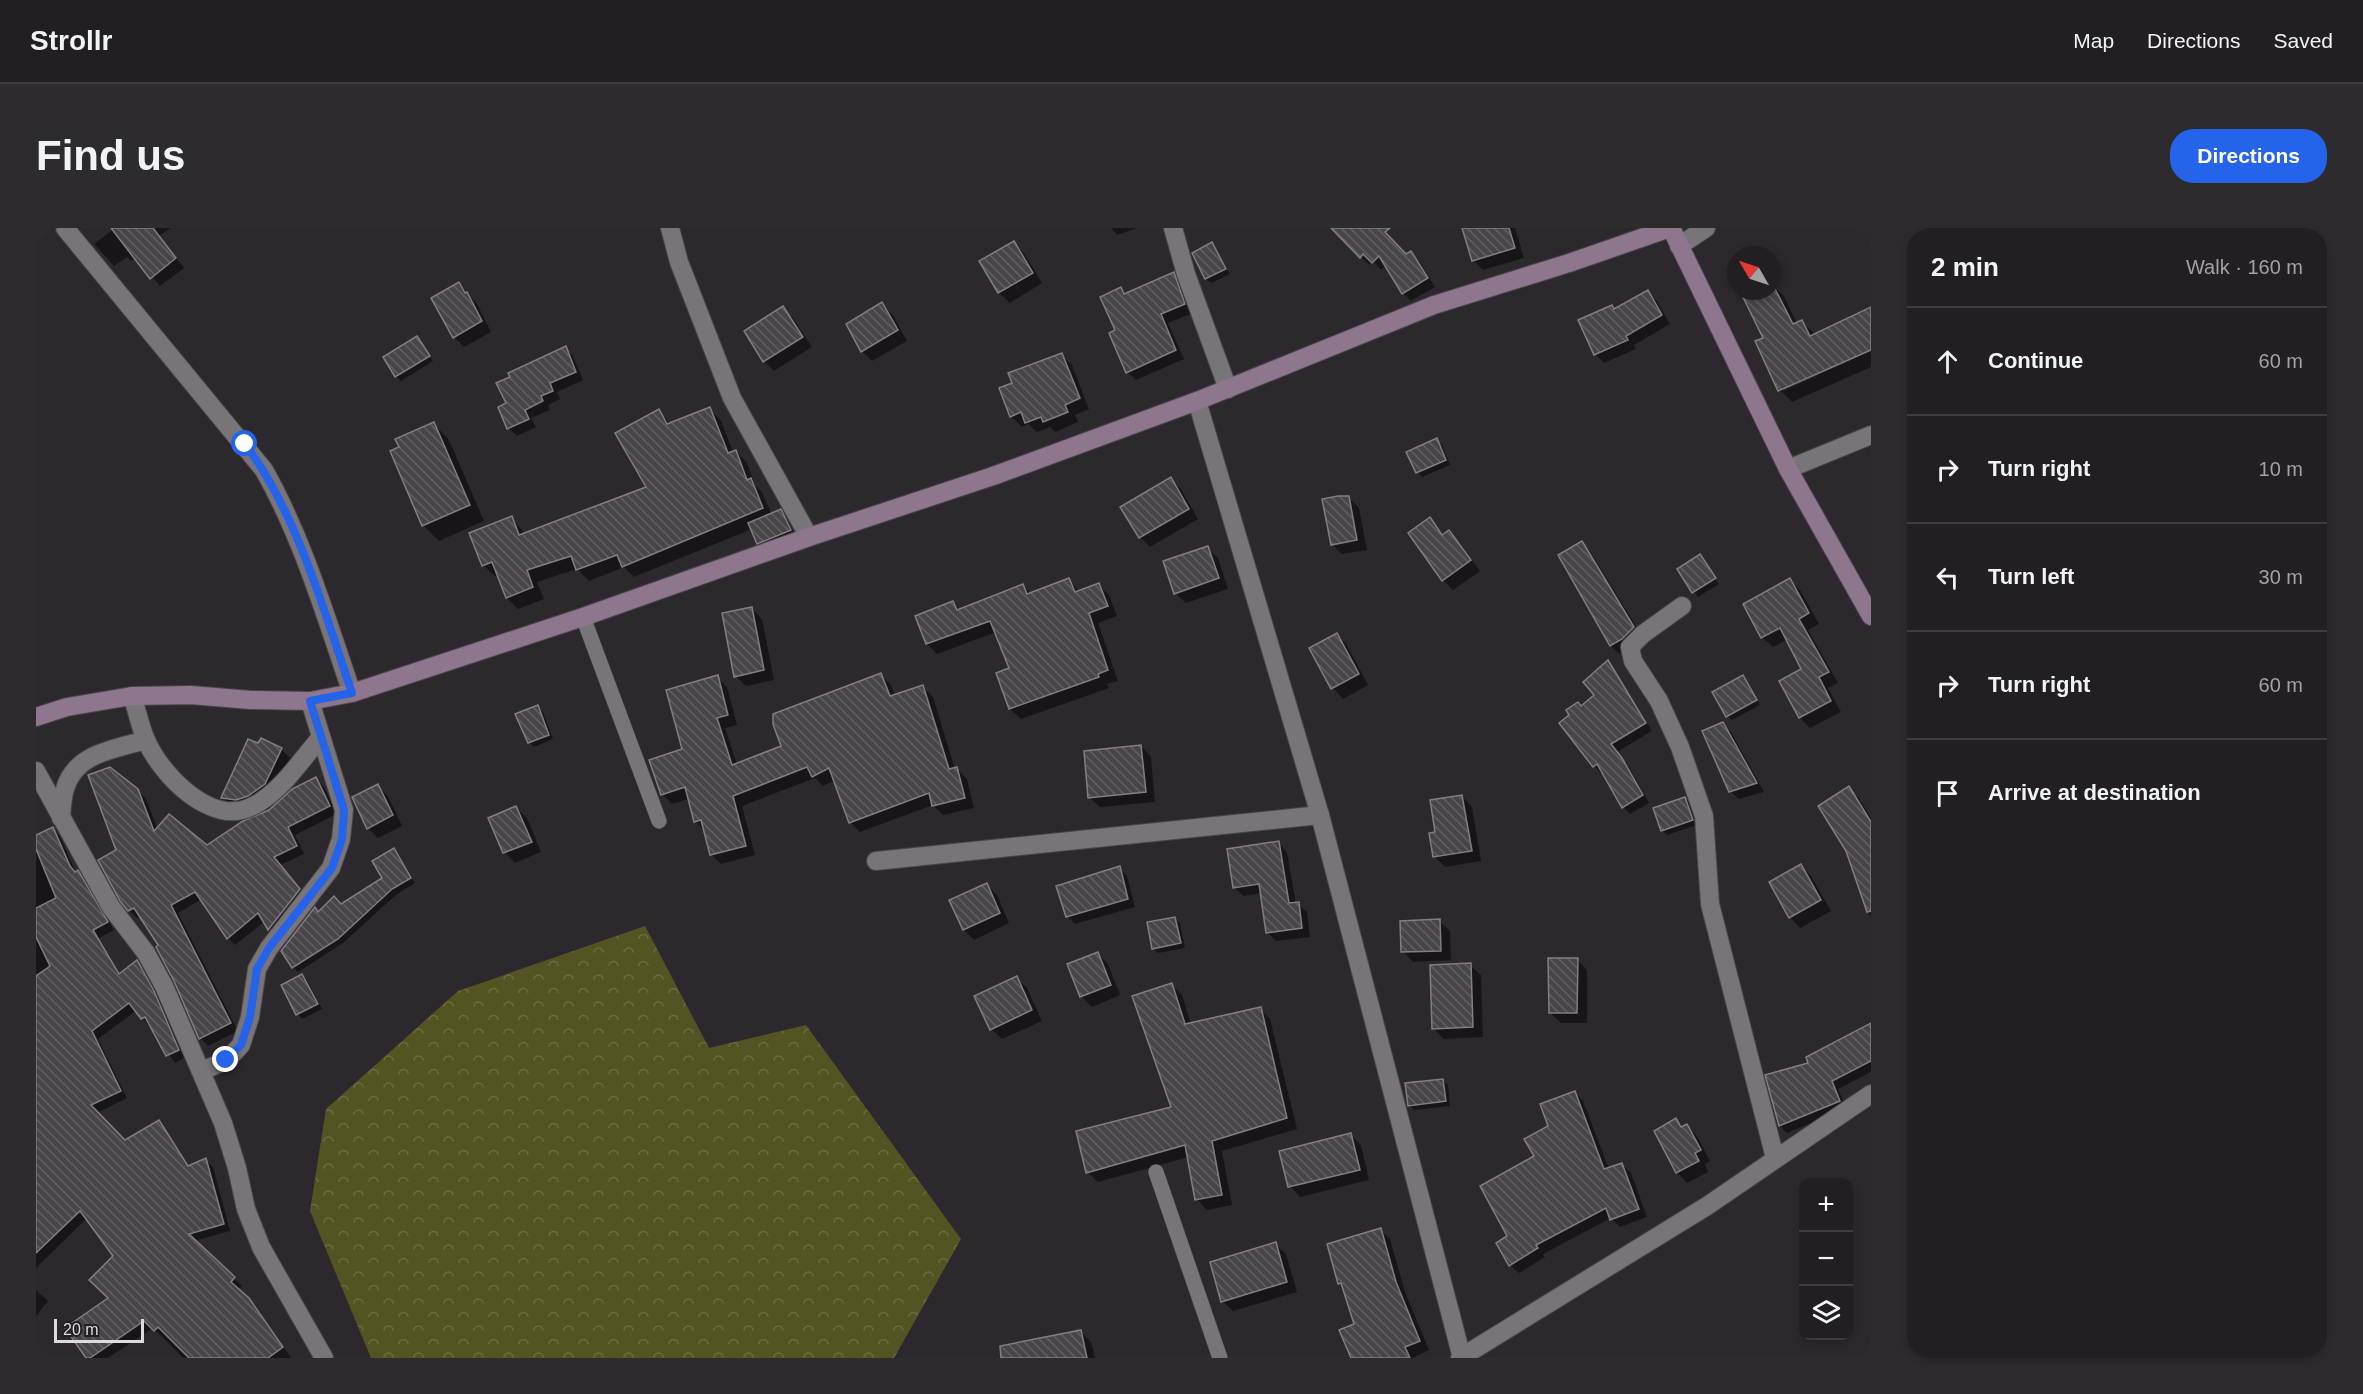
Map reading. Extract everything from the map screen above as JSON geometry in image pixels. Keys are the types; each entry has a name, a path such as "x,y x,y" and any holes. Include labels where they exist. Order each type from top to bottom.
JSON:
{"street":[{"path":"65,228 264,470 278,495 321,602 352,693"},
{"path":"670,228 679,262 732,398 809,537"},
{"path":"1173,228 1185,274 1228,389"},
{"path":"36,717 68,707 132,696 191,695 250,700 310,701 352,693 583,617 809,537 993,476 1228,389 1434,305 1671,228 1788,469 1871,616"},
{"path":"1679,246 1706,228"},
{"path":"1197,401 1320,815 1461,1358 1707,1206 1871,1094"},
{"path":"1788,469 1871,435"},
{"path":"1682,606 1643,634 1630,647 1633,662 1659,700 1680,747 1704,816 1710,904 1775,1158"},
{"path":"132,696 146,740 160,767 181,788 208,806 229,811 251,808 271,796 321,737"},
{"path":"202,1071 226,1060 241,1045 250,1017 257,969 269,948 332,868 342,839 344,810 310,701"},
{"path":"62,818 64,789 78,765 92,755 146,740"},
{"path":"36,771 111,907 151,961 164,986 223,1123 237,1167 246,1209 261,1247 324,1358"},
{"path":"876,861 1320,815"}],"lane":[{"path":"583,617 659,821"},
{"path":"1156,1172 1220,1358"}],"green space":[{"path":"645,926 709,1048 806,1025 961,1239 894,1358 371,1358 310,1211 326,1109 458,991"}],"building":[{"path":"111,228 153,228 176,258 150,279"},
{"path":"1331,228 1390,228 1385,232 1406,254 1411,251 1428,278 1402,294 1379,256 1372,263 1363,254 1360,258"},
{"path":"1462,228 1509,228 1515,248 1472,261"},
{"path":"1014,241 1033,273 998,293 979,261"},
{"path":"1212,242 1226,269 1205,279 1192,253"},
{"path":"1174,272 1185,304 1161,314 1176,350 1126,373 1109,333 1115,330 1100,297 1121,287 1124,294"},
{"path":"459,282 465,293 467,292 482,321 453,338 431,298"},
{"path":"1648,290 1662,315 1626,336 1628,340 1594,355 1578,320 1612,305 1614,309"},
{"path":"1744,300 1781,300 1793,324 1802,320 1810,336 1871,307 1871,350 1778,391 1755,341 1763,338"},
{"path":"882,302 898,330 861,352 846,324"},
{"path":"783,306 803,337 763,362 744,331"},
{"path":"417,336 430,356 395,377 383,357"},
{"path":"566,346 576,372 550,383 553,391 541,396 543,401 525,410 529,419 507,429 498,407 506,403 496,383 510,377 508,373"},
{"path":"1062,353 1080,398 1065,405 1068,412 1043,422 1041,417 1025,423 1021,412 1010,417 999,388 1012,383 1008,373"},
{"path":"710,407 728,453 736,450 747,480 751,478 763,508 622,567 617,555 576,570 571,556 527,570 533,587 506,598 492,562 482,566 469,533 512,516 519,535 646,487 615,433 659,409 667,424"},
{"path":"434,422 470,505 422,526 390,451 399,447 395,439"},
{"path":"1437,438 1446,460 1416,473 1406,452"},
{"path":"1171,477 1189,509 1139,538 1120,507"},
{"path":"1349,496 1357,540 1331,545 1322,499"},
{"path":"781,509 791,530 757,544 748,523"},
{"path":"1430,517 1442,535 1449,530 1471,560 1442,581 1408,533"},
{"path":"1582,541 1634,627 1622,639 1610,646 1558,555"},
{"path":"1208,546 1219,578 1174,594 1163,561"},
{"path":"1700,554 1716,578 1692,593 1677,569"},
{"path":"1069,578 1075,592 1099,583 1108,606 1089,613 1108,670 1098,674 1099,677 1009,709 996,673 1009,668 990,621 926,644 915,616 953,601 957,610 1023,584 1027,594"},
{"path":"1790,578 1809,613 1799,619 1829,672 1819,677 1831,701 1799,718 1779,681 1801,669 1780,628 1761,638 1743,604"},
{"path":"752,607 764,670 734,677 722,613"},
{"path":"1337,633 1359,674 1331,689 1309,648"},
{"path":"1608,660 1646,723 1611,744 1622,758 1643,795 1622,808 1597,764 1593,767 1559,723 1569,715 1566,710 1578,702 1581,706 1594,695 1583,682"},
{"path":"881,673 890,696 923,685 949,769 957,767 965,798 932,806 929,793 849,823 829,768 812,777 807,767 733,796 746,846 710,855 701,820 694,822 685,787 661,795 649,760 682,749 666,690 718,675 728,715 717,718 732,765 781,746 773,724 773,714"},
{"path":"1743,675 1757,700 1726,717 1712,692"},
{"path":"538,705 549,735 528,743 515,714"},
{"path":"1723,722 1757,783 1729,792 1702,731"},
{"path":"261,738 282,748 265,784 248,796 236,800 221,798 248,739 258,743"},
{"path":"1141,745 1146,792 1088,798 1084,751"},
{"path":"110,767 138,789 154,831 169,814 207,845 243,821 269,810 292,789 316,777 330,806 288,827 297,846 274,857 300,889 268,930 258,913 227,939 195,892 171,905 231,1023 199,1039 174,981 156,947 158,945 134,908 128,911 120,901 98,860 116,850 88,775"},
{"path":"378,784 393,815 367,829 352,797"},
{"path":"1849,786 1871,822 1871,911 1867,912 1846,851 1818,806"},
{"path":"1462,795 1472,851 1433,857 1429,833 1435,832 1430,800"},
{"path":"1685,797 1693,820 1661,831 1653,808"},
{"path":"516,806 532,842 503,853 488,818"},
{"path":"53,827 70,866 75,872 78,870 108,922 93,930 119,974 137,960 154,991 179,1050 166,1056 145,1017 141,1019 129,1003 92,1031 121,1091 91,1105 125,1140 159,1120 188,1166 206,1158 224,1224 189,1234 235,1277 231,1282 249,1298 283,1347 268,1358 189,1358 158,1327 154,1331 144,1321 90,1358 86,1358 65,1328 108,1298 89,1280 113,1256 80,1211 36,1253 36,976 50,966 36,937 36,908 56,898 36,849 36,835"},
{"path":"1279,841 1289,903 1299,902 1302,928 1266,933 1259,884 1233,888 1227,849"},
{"path":"394,848 411,878 392,889 338,939 292,968 281,951 315,907 318,912 334,896 341,904 382,878 372,861"},
{"path":"1801,864 1821,900 1789,918 1769,882"},
{"path":"1120,866 1128,899 1066,917 1056,886"},
{"path":"987,883 1000,913 963,930 949,900"},
{"path":"1175,917 1181,943 1152,949 1147,922"},
{"path":"1440,919 1441,951 1401,952 1400,921"},
{"path":"1098,952 1111,985 1080,997 1067,964"},
{"path":"1548,958 1578,958 1577,1013 1549,1013"},
{"path":"1471,963 1473,1027 1432,1029 1430,965"},
{"path":"302,974 318,1004 296,1015 281,985"},
{"path":"1017,976 1032,1010 990,1030 974,996"},
{"path":"1172,983 1185,1024 1261,1007 1287,1118 1212,1141 1222,1195 1195,1200 1185,1145 1086,1173 1076,1131 1171,1107 1132,996"},
{"path":"1871,1023 1871,1061 1832,1081 1840,1101 1779,1126 1765,1075 1808,1063 1806,1057"},
{"path":"1443,1079 1446,1101 1408,1106 1405,1083"},
{"path":"1575,1091 1604,1169 1622,1163 1639,1209 1610,1220 1606,1208 1536,1245 1538,1248 1509,1266 1496,1243 1507,1236 1480,1186 1534,1156 1524,1139 1548,1126 1540,1104"},
{"path":"1676,1118 1681,1127 1687,1124 1701,1150 1695,1153 1699,1161 1676,1173 1654,1131"},
{"path":"1351,1133 1360,1170 1288,1187 1279,1151"},
{"path":"1381,1228 1396,1282 1420,1341 1405,1347 1410,1358 1351,1358 1339,1330 1354,1324 1341,1283 1338,1284 1327,1244"},
{"path":"1276,1242 1287,1282 1221,1302 1210,1262"},
{"path":"1081,1330 1087,1358 1001,1358 1000,1346"}],"route":[{"path":"226,1060 241,1045 250,1017 252,990 257,969 269,948 332,868 342,839 344,810 310,701 352,693 321,602 278,495 264,470 245,444"}]}
